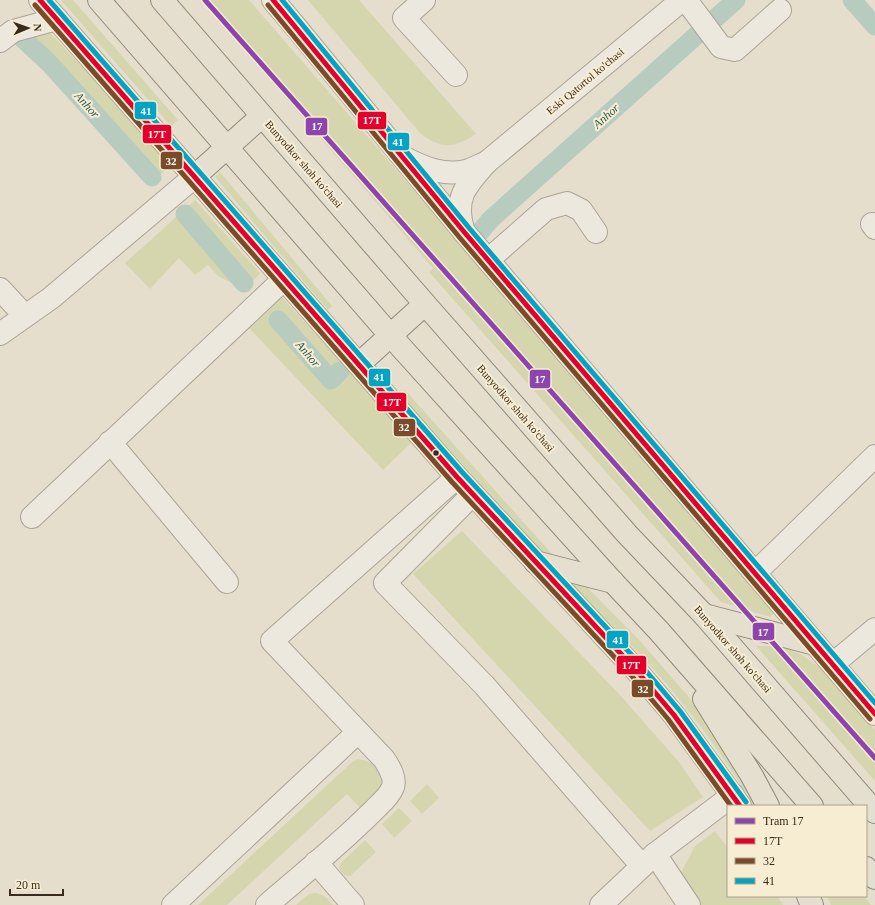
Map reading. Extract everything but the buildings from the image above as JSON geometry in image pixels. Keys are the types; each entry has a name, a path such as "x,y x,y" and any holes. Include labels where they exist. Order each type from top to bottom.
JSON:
{"main road":[{"path":"99,0 390,335 659,631 811,805"},
{"name":"Bunyodkor shoh ko'chasi","path":"162,0 425,304 627,534 704,615 875,812"},
{"path":"194,177 262,116"},
{"path":"359,364 425,304"},
{"path":"535,562 613,582"},
{"path":"704,615 815,644"},
{"path":"659,631 720,724 767,805"},
{"path":"867,869 875,878"}],"street":[{"path":"40,0 457,477 636,670 674,715 737,801"},
{"path":"272,0 296,26 464,233 875,714"},
{"path":"284,0 296,26"},
{"path":"424,0 404,18 456,75"},
{"name":"Eski Qatortol ko'chasi","path":"464,233 460,220 459,207 462,196 476,174 487,162 682,0"},
{"path":"686,0 721,47 735,50 780,10"},
{"path":"0,41 12,30 57,19"},
{"name":"Eski Qatortol ko'chasi","path":"402,157 425,168 446,173 466,171 487,162"},
{"path":"0,334 52,298 194,177"},
{"path":"488,260 546,209 567,203 581,210 596,232"},
{"path":"32,517 284,279"},
{"path":"0,289 25,316"},
{"path":"110,442 227,582"},
{"path":"755,573 875,456"},
{"path":"268,905 364,820 390,794 393,786 393,778 390,768 384,759 272,640 457,477"},
{"path":"473,494 386,583 649,860 689,905"},
{"path":"833,664 875,629"},
{"path":"173,905 358,732"},
{"path":"602,905 649,860 727,808"},
{"path":"316,862 353,905"},
{"path":"802,897 808,905"}],"green space":[{"path":"61,0 73,0 178,120 171,126"},
{"path":"201,0 249,0 435,214 775,611 771,617 721,602 429,272 433,268"},
{"path":"308,0 359,0 476,134 461,142 448,145 435,142 420,133"},
{"path":"48,31 112,98 171,164 158,177 55,60 26,35"},
{"path":"220,172 332,306 328,310 215,177"},
{"path":"195,200 260,273 245,290 218,276 208,265 195,275 179,258 150,289 125,263"},
{"path":"281,296 413,441 383,470 249,328"},
{"path":"405,390 553,555 540,551 400,394"},
{"path":"462,531 620,695 679,762 703,797 650,831 413,574"},
{"path":"570,580 588,588 640,641 688,696 755,805 753,805 726,763 686,707 610,623 569,583"},
{"path":"756,646 782,646 802,655 822,669 875,730 875,781"},
{"path":"357,759 372,763 381,773 384,784 362,810 347,794 227,905 198,905 352,762"},
{"path":"427,784 439,798 422,814 410,801"},
{"path":"399,808 412,821 394,838 382,824"},
{"path":"715,831 727,847 727,897 778,897 783,905 694,905 679,876 695,846"},
{"path":"365,840 376,852 350,876 345,875 339,868 341,863"},
{"path":"315,893 323,896 333,905 296,905 309,894"},
{"path":"827,897 865,897 871,905 831,905"}],"waterway":[{"name":"Anhor","path":"479,233 491,219 736,0"},
{"name":"Anhor","path":"852,0 875,26"},
{"name":"Anhor","path":"19,35 49,63 152,177"},
{"name":"Anhor","path":"185,214 244,283"},
{"name":"Anhor","path":"278,320 331,380 340,371"}],"tram line":[{"name":"17","path":"205,0 875,758"}],"transit line":[{"name":"17T","path":"40,0 457,477 636,670 674,715 739,805"},
{"name":"41","path":"49,0 462,472 641,665 680,711 746,802"},
{"name":"17T","path":"273,0 465,233 875,714"},
{"name":"41","path":"282,0 470,229 875,703"},
{"name":"32","path":"35,5 452,482 631,675 668,719 730,805"},
{"name":"32","path":"268,5 460,238 870,719"}]}
